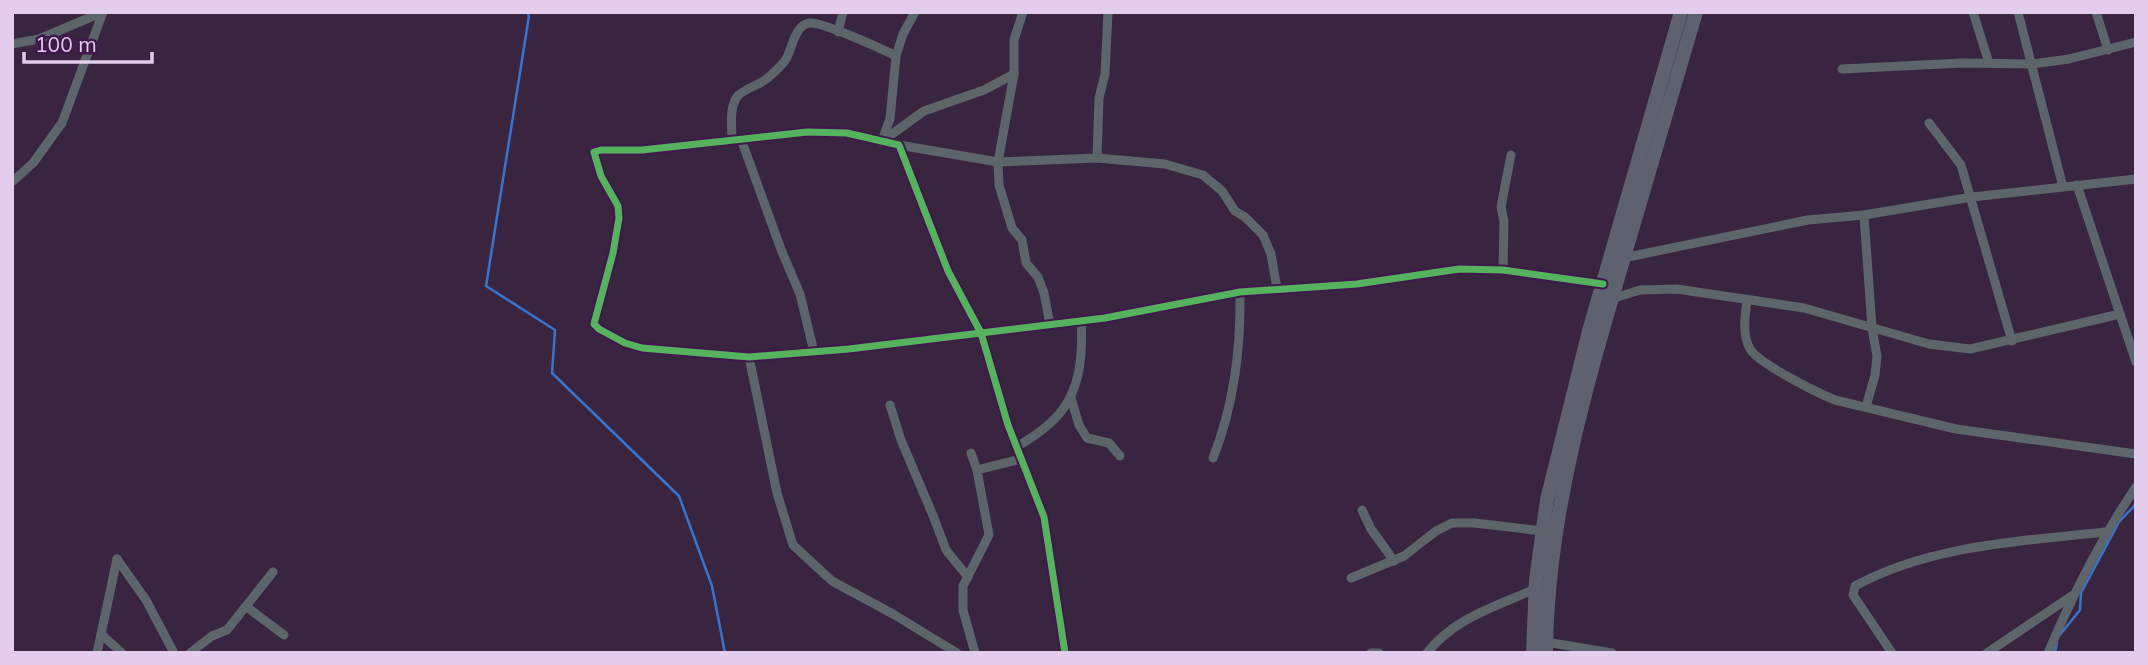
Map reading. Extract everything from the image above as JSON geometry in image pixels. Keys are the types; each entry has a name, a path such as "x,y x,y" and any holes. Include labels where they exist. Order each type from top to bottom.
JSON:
{"main road":[{"path":"1546,647 1560,498 1611,299 1617,259 1656,95 1681,12"},
{"path":"1533,653 1535,589 1542,531 1553,473 1589,331 1603,284 1617,259 1696,12"}],"street":[{"path":"12,44 39,39 103,12"},
{"path":"12,182 50,143 62,123 103,12"},
{"path":"838,32 843,12"},
{"path":"881,142 890,119 896,56 903,34 915,12"},
{"path":"1023,12 1014,40 1014,74 998,162 999,185 1012,228 1022,240 1026,263 1038,277 1044,293 1050,325"},
{"path":"1097,158 1100,97 1105,75 1105,23 1108,12"},
{"path":"1973,12 1989,63"},
{"path":"2018,12 2063,187"},
{"path":"2096,12 2108,50"},
{"path":"814,352 800,294 737,139 733,106 737,95 763,81 786,59 802,26 810,23 820,24 873,44 896,56"},
{"path":"1842,69 1989,63 2032,64 2136,42"},
{"path":"881,142 924,111 984,90 1014,74"},
{"path":"1929,123 1961,164 2012,341"},
{"path":"1277,289 1271,254 1262,235 1236,211 1222,191 1203,175 1165,164 1097,158 998,162 881,142 848,133 807,132 642,150 594,152 601,177 618,206 619,218 613,253 593,321 598,329 625,343 642,348 749,357 814,352 1082,321 1240,292 1357,284 1459,269 1503,270 1603,284"},
{"path":"899,145 948,271 981,333 1008,425 1044,517 1065,653"},
{"path":"1503,270 1504,222 1501,207 1511,155"},
{"path":"1617,259 1808,220 1864,215 1972,197 2136,180"},
{"path":"2077,185 2136,362"},
{"path":"1864,215 1877,366 1866,407"},
{"path":"1611,299 1640,290 1677,289 1804,309 1929,344 1970,349 2120,314"},
{"path":"1213,458 1226,425 1241,330 1240,292"},
{"path":"1747,301 1746,339 1751,352 1765,363 1835,400 1956,429 2136,454"},
{"path":"1016,447 1053,421 1071,398 1082,352 1082,321"},
{"path":"749,357 777,493 793,545 832,581 957,653"},
{"path":"1071,398 1079,425 1087,438 1109,443 1120,456"},
{"path":"890,405 901,440 946,550 968,578"},
{"path":"971,453 977,470 989,534 963,586 963,610 975,653"},
{"path":"977,470 1021,459"},
{"path":"2048,653 2073,595 2105,532 2136,487"},
{"path":"1362,510 1371,529 1394,561"},
{"path":"1351,578 1394,561 1452,523 1542,531"},
{"path":"1892,653 1853,595 1855,586 1903,564 1947,554 2024,541 2105,532"},
{"path":"97,653 117,559 146,600 174,653"},
{"path":"190,653 212,636 227,630 273,572"},
{"path":"1427,653 1436,640 1460,622 1535,589"},
{"path":"1987,653 2073,595"},
{"path":"247,607 284,635"},
{"path":"102,634 122,653"},
{"path":"1546,647 1612,653"},
{"path":"1371,653 1379,653"}],"waterway":[{"path":"527,12 529,16 486,286 555,330 552,373 679,496 712,586 725,653"},
{"path":"2059,636 2080,610 2081,593 2119,522 2136,504"},
{"path":"2055,653 2057,642"}],"cycle path":[{"path":"1065,653 1044,517 1008,425 981,333 948,271 899,145 847,133 807,132 642,150 594,152 601,176 618,206 619,218 613,253 594,324 625,343 642,348 749,357 849,349 1105,318 1240,292 1357,284 1459,269 1503,270 1603,284"}]}
